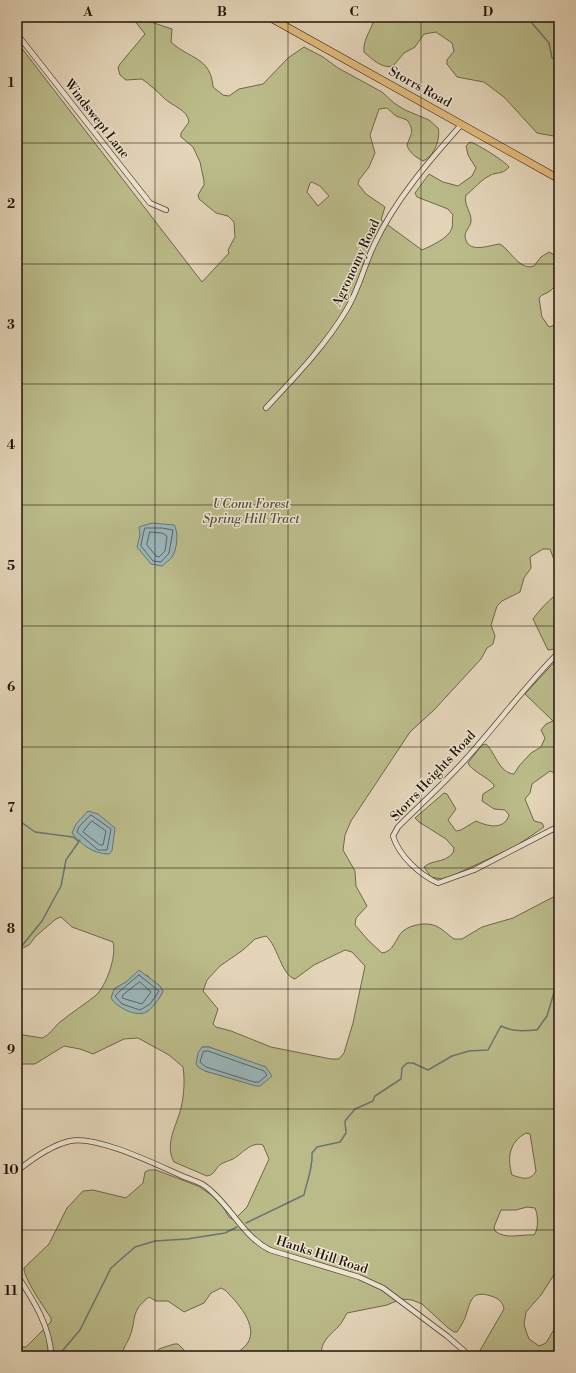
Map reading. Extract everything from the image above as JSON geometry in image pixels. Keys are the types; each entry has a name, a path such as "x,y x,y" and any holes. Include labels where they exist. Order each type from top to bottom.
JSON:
{"main road":[{"name":"Storrs Road","path":"269,17 559,179"}],"street":[{"name":"Windswept Lane","path":"17,34 150,203 166,210"},
{"name":"Agronomy Road","path":"266,408 334,329 348,308 374,245 390,216 434,156 461,125"},
{"name":"Storrs Heights Road","path":"559,652 533,678 473,752 398,827 393,836 396,847 406,858 427,878 438,883 474,870 559,826"},
{"name":"Hanks Hill Road","path":"17,1170 51,1149 70,1141 88,1141 150,1162 204,1186 218,1198 252,1238 260,1245 270,1250 359,1277 383,1288 447,1336 470,1356"},
{"path":"17,1275 33,1300 47,1334 51,1356"}],"green space":[{"name":"UConn Forest Spring Hill Tract","path":"134,17 143,17 145,20 172,29 171,42 204,64 211,77 213,87 223,95 229,96 239,89 263,84 288,58 304,47 382,92 394,103 405,110 429,120 438,128 439,132 436,147 427,159 423,161 413,154 408,148 407,145 412,130 407,120 396,116 387,108 379,109 370,135 375,153 369,167 359,180 358,184 366,194 385,207 381,220 422,250 439,241 450,232 452,228 453,215 448,209 417,197 415,193 429,174 443,182 458,186 472,176 476,168 468,155 466,146 470,142 491,153 509,167 503,172 486,178 466,195 465,199 471,218 470,226 465,234 467,242 474,247 479,248 500,244 516,260 524,266 529,267 534,266 541,257 549,252 556,256 558,279 550,291 539,298 542,317 549,327 555,325 559,318 559,573 550,549 543,549 530,557 531,568 524,578 520,592 502,601 497,606 491,625 495,636 493,644 487,648 481,659 434,710 410,732 351,821 345,835 343,850 355,871 356,886 367,906 356,918 355,925 382,953 386,952 392,947 403,931 420,924 436,926 454,939 462,939 482,927 513,918 559,894 559,1267 541,1295 526,1312 524,1324 529,1339 539,1346 546,1343 559,1321 559,1356 479,1356 478,1354 504,1309 503,1304 498,1299 485,1294 480,1294 476,1295 471,1301 457,1332 454,1332 447,1327 422,1304 412,1300 401,1299 387,1305 347,1313 341,1324 324,1343 321,1351 322,1356 233,1356 247,1344 251,1330 249,1322 240,1307 225,1290 221,1288 211,1293 204,1303 184,1312 168,1301 156,1301 149,1297 136,1311 130,1336 122,1356 17,1356 17,1345 19,1347 26,1347 51,1322 51,1318 27,1278 24,1268 49,1244 67,1208 83,1191 93,1190 126,1198 143,1183 145,1172 149,1170 156,1170 198,1186 213,1196 232,1219 236,1218 247,1207 269,1159 263,1145 259,1144 251,1146 233,1159 221,1164 212,1174 207,1176 174,1162 170,1148 172,1135 182,1103 184,1082 183,1067 169,1055 138,1038 124,1039 93,1054 80,1049 64,1046 35,1064 17,1064 17,1034 42,1038 45,1037 60,1022 95,996 107,979 112,963 114,948 113,942 72,927 61,917 56,919 36,936 29,945 17,951 17,42 202,282 229,253 228,250 235,237 234,222 228,216 216,213 199,199 198,195 204,185 200,162 193,147 181,137 181,133 189,122 186,114 167,101 142,79 126,80 120,75 118,68 120,64 145,34 134,20","holes":["312,182 320,186 329,196 318,206 307,192 310,183","266,936 274,946 286,972 295,979 314,965 345,950 352,952 365,966 353,1023 344,1053 339,1059 331,1059 271,1047 231,1031 216,1027 213,1024 218,1009 203,991 207,980 220,966 243,950 255,939","147,975 153,982 160,986 162,994 147,1012 114,989 126,982","202,1047 209,1047 247,1062 241,1081 205,1071","526,1133 530,1134 536,1171 531,1177 522,1178 512,1175 510,1169 510,1157 516,1141","527,1207 535,1208 538,1222 534,1235 509,1236 499,1234 495,1231 494,1227 501,1210 516,1210"]},
{"path":"370,17 559,17 559,137 537,133 504,97 484,82 457,77 447,64 447,60 454,51 452,43 436,32 424,34 415,47 404,53 393,66 389,67 377,63 364,52 365,41 373,23"},
{"path":"559,593 559,644 555,649 548,650 533,619 549,601"},
{"path":"559,657 559,775 550,771 532,784 530,793 525,799 534,821 542,823 544,827 516,846 452,876 442,879 431,877 424,867 431,863 446,859 453,853 454,848 446,839 415,818 444,793 447,794 456,809 448,820 456,831 461,830 476,821 490,826 495,826 507,820 509,815 505,810 494,809 482,801 483,794 494,787 494,785 488,779 472,769 468,763 482,745 486,744 501,766 509,773 514,774 531,753 541,747 545,738 541,730 546,724 553,721 525,694"},
{"path":"178,1344 190,1356 152,1356 159,1349"}],"water":[{"path":"152,523 174,525 176,528 177,541 174,554 162,566 151,564 137,547 140,535 139,527"},
{"path":"88,811 98,814 115,828 112,851 109,854 93,851 79,841 72,833 76,824"},
{"path":"139,970 160,986 163,991 153,1007 140,1014 126,1010 117,1005 111,998 114,989 126,982"},
{"path":"202,1047 209,1047 266,1067 272,1076 260,1086 256,1086 205,1071 196,1064 198,1053"}],"waterway":[{"path":"530,17 532,23 549,43 552,58 559,63"},
{"path":"17,819 35,832 73,837 78,841"},
{"path":"17,952 42,921 61,886 66,860 80,840"},
{"path":"246,1223 304,1195 311,1169 312,1153 317,1147 340,1142 346,1133 345,1121 355,1109 373,1101 375,1096 401,1079 402,1068 407,1063 413,1063 428,1070 452,1056 469,1051 488,1050 501,1026 514,1030 537,1030 547,1016 555,989 559,986"},
{"path":"58,1356 80,1330 111,1268 135,1247 155,1241 187,1239 225,1233 237,1227"}]}
